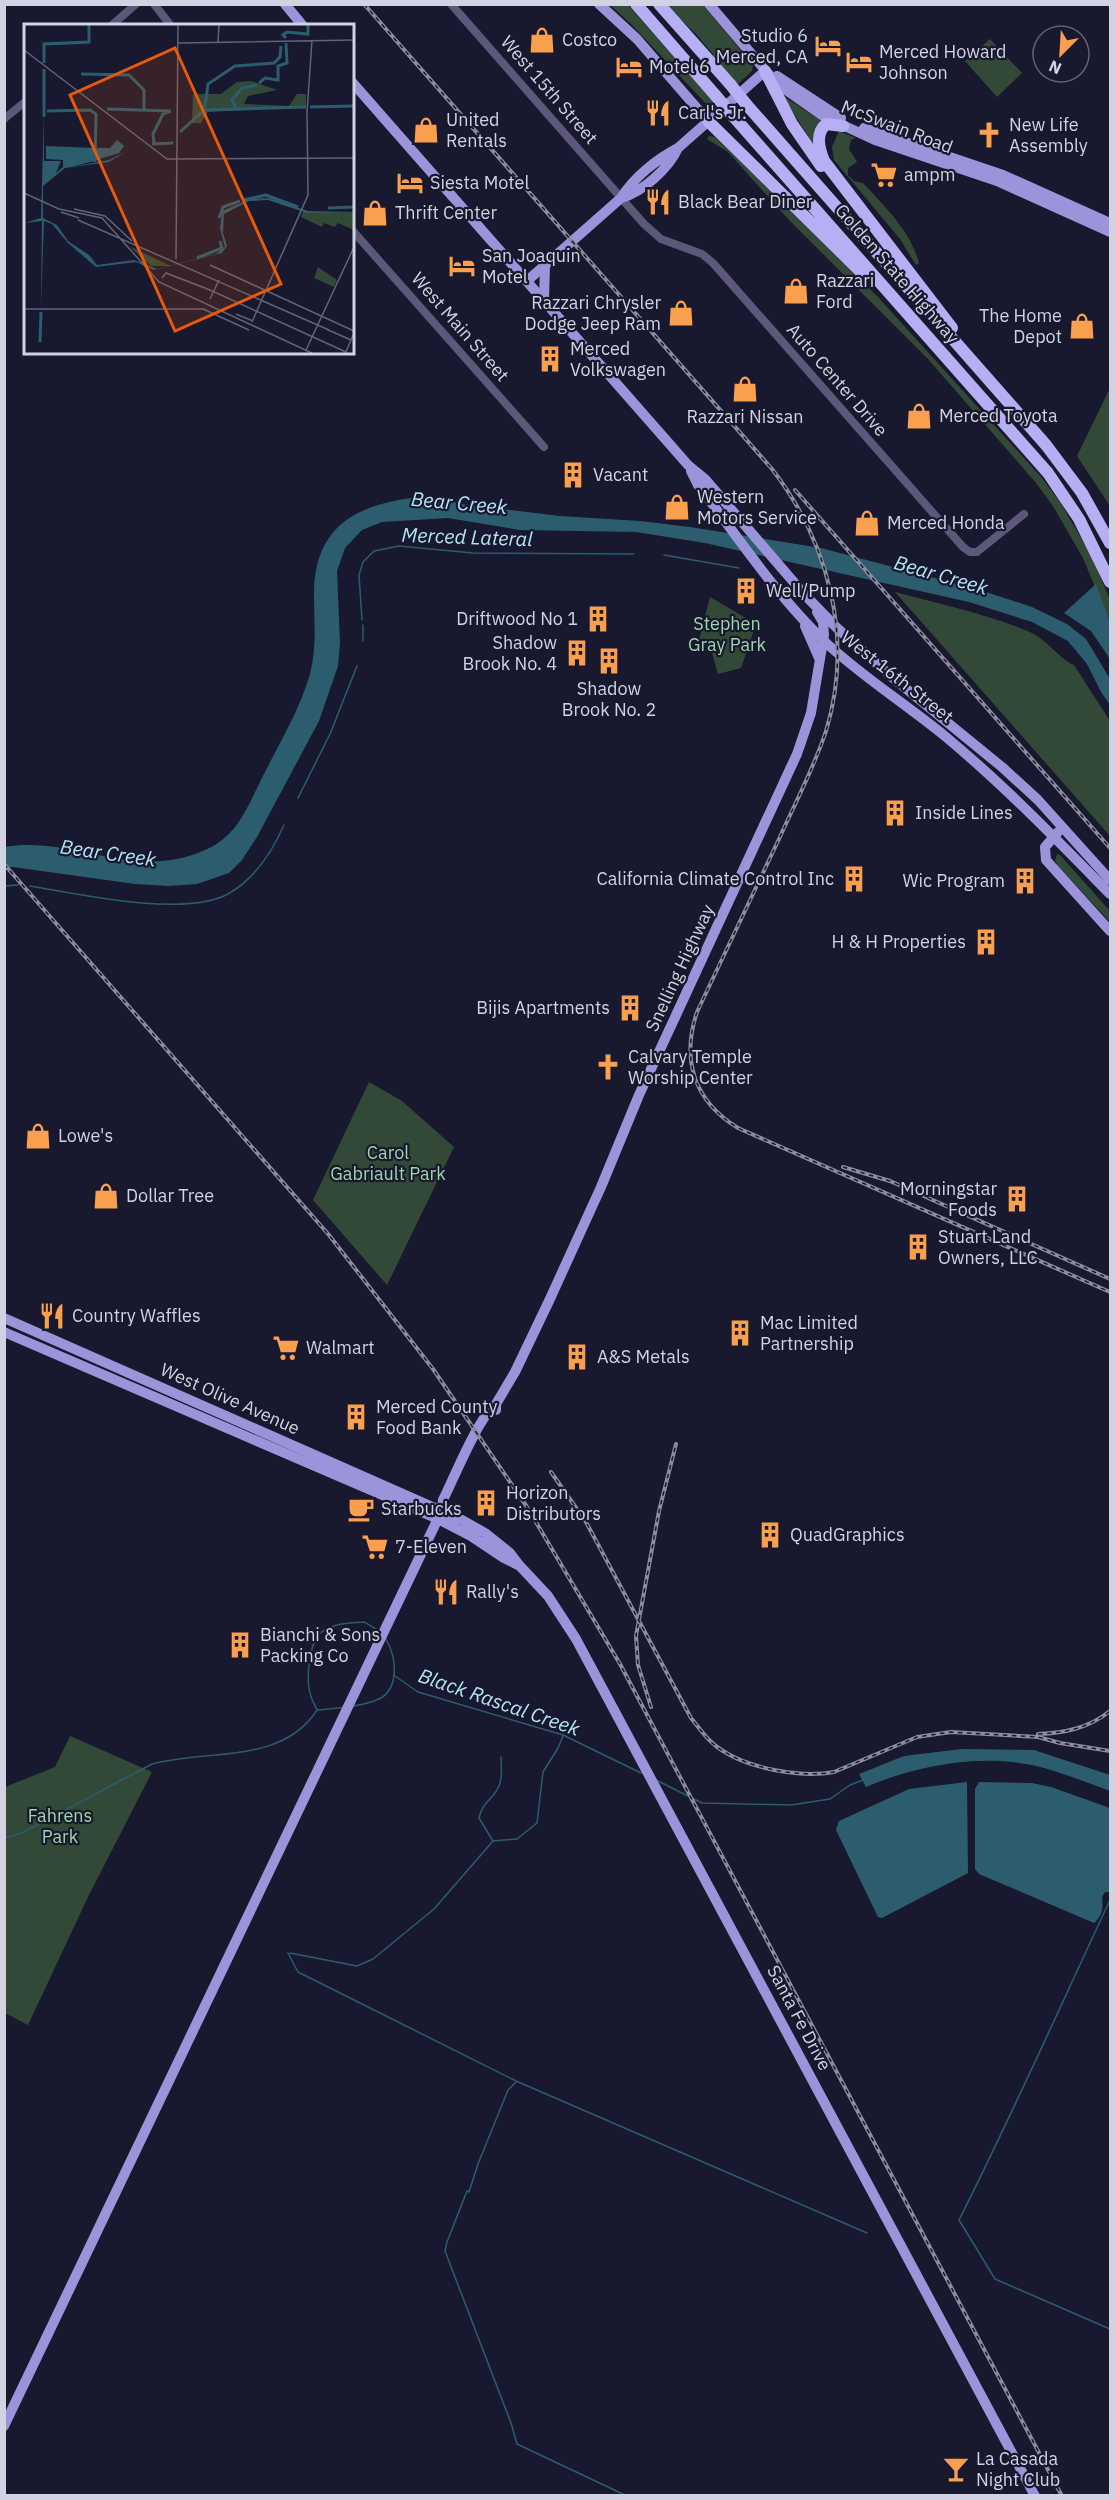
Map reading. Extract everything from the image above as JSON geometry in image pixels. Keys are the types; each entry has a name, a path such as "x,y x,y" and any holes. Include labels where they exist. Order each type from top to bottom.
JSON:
{"highway":[{"name":"Golden State Highway","path":"636,4 1048,473 1079,519 1110,582"},
{"name":"Golden State Highway","path":"659,4 1068,474 1090,506 1110,543"},
{"path":"765,71 792,124 822,167 897,257"},
{"path":"706,119 953,366"},
{"path":"843,126 830,124 823,127 819,137 820,152 830,169 994,387"}],"main road":[{"path":"285,4 301,24"},
{"path":"600,4 633,35 706,119"},
{"path":"527,281 621,198 633,195 673,160 678,148 706,119 765,71 710,4"},
{"name":"McSwain Road","path":"765,71 808,107 843,126 901,149 997,181 1110,232"},
{"name":"McSwain Road","path":"765,71 780,77 821,106 856,125 1004,176 1110,223"},
{"name":"West 16th Street","path":"354,84 688,465 705,479 804,594 893,678 1002,767 1063,827 1110,880"},
{"path":"901,149 925,148"},
{"path":"544,300 545,265"},
{"name":"West 16th Street","path":"688,465 698,485 799,615 848,661 976,762 1054,836 1110,894"},
{"path":"804,594 820,616 824,637 837,635 878,670 893,678"},
{"path":"799,615 819,660"},
{"name":"Snelling Highway","path":"4,2426 440,1514 450,1503 496,1409 496,1404 515,1372 601,1188 639,1095 785,783 806,732 824,637"},
{"path":"817,681 826,660 833,657 848,661"},
{"path":"1063,827 1045,848 1046,860 1110,931"},
{"name":"West Olive Avenue","path":"4,1318 298,1447 440,1514"},
{"name":"West Olive Avenue","path":"4,1332 259,1442 440,1514"},
{"path":"259,1442 266,1438 290,1448 298,1447"},
{"name":"Santa Fe Drive","path":"440,1514 491,1537 510,1553 548,1596 568,1624 1035,2496"}],"street":[{"path":"113,24 136,4"},
{"path":"154,4 169,24"},
{"name":"West 15th Street","path":"451,4 621,198"},
{"path":"4,119 24,103"},
{"name":"Auto Center Drive","path":"621,198 661,239 702,254 713,263 963,547 970,552 977,552 1024,514"},
{"name":"West Main Street","path":"354,232 544,447"}],"green space":[{"path":"610,5 628,5 715,103 709,107 631,24"},
{"path":"665,5 703,5 753,65 752,71 737,85 714,60 713,54 696,34"},
{"path":"990,39 1022,73 997,97 965,61"},
{"path":"783,96 820,120 816,149"},
{"path":"839,131 856,138 851,140 849,149 857,162 848,168 848,175 854,181 863,183 896,220 915,251 919,263 916,265 900,239 834,160 832,147"},
{"path":"709,136 715,137 878,297 1042,478 1060,502 1091,555 1110,600 1110,623 1083,558 1053,506 1036,483 928,359 789,220 728,152 707,139"},
{"path":"1109,390 1110,392 1110,506 1077,456"},
{"path":"895,592 980,615 1030,632 1074,665 1110,721 1110,836"},
{"name":"Stephen Gray Park","path":"710,597 756,624 741,668 718,674 712,653 699,640"},
{"path":"1057,854 1110,911 1110,922 1059,867 1055,861"},
{"name":"Carol Gabriault Park","path":"369,1082 402,1101 454,1147 387,1285 313,1200"},
{"name":"Fahrens Park","path":"70,1736 152,1772 88,1897 28,2025 5,2013 5,1787 55,1767"}],"water":[{"path":"426,496 462,504 560,516 690,527 821,548 980,590 1032,607 1067,624 1086,639 1110,679 1110,705 1087,664 1068,641 1032,622 969,602 705,543 636,532 520,530 448,518 382,522 362,530 345,548 337,571 340,643 338,666 319,721 257,837 242,860 229,873 197,884 168,886 135,884 13,867 5,868 5,847 30,845 55,847 129,860 154,861 179,859 205,850 225,838 245,812 300,702 310,674 314,654 316,568 323,548 346,520 363,511 403,499"},
{"path":"1096,584 1110,623 1110,659 1091,631 1064,613"},
{"path":"962,1749 1034,1750 1110,1775 1110,1791 1052,1770 1011,1762 947,1764 905,1773 866,1787 859,1774 904,1756"},
{"path":"967,1782 968,1873 882,1918 878,1917 836,1830 839,1821 909,1789"},
{"path":"979,1782 1032,1783 1051,1787 1110,1808 1110,1892 1105,1892 1102,1897 1102,1911 1094,1923 979,1874 975,1869 975,1789"}],"waterway":[{"name":"Merced Lateral","path":"362,620 359,575 363,562 374,551 399,546 473,553 634,554"},
{"name":"Merced Lateral","path":"664,555 739,568"},
{"name":"Merced Lateral","path":"363,625 363,641"},
{"name":"Merced Lateral","path":"298,798 330,734 357,666"},
{"name":"Merced Lateral","path":"30,886 130,902 183,904 207,901 226,895 245,882 261,865 284,825"},
{"name":"Merced Lateral","path":"4,886 18,885"},
{"path":"364,1622 381,1633 391,1650 394,1665 391,1687 381,1698 374,1701 350,1707 317,1710 308,1678 314,1642 318,1635 332,1626 364,1622"},
{"name":"Black Rascal Creek","path":"395,1676 418,1692 563,1735 641,1773"},
{"name":"Black Rascal Creek","path":"4,1838 22,1833 152,1764 242,1752 284,1740 302,1727 317,1710"},
{"path":"290,1953 357,1966 373,1959 434,1909 493,1841 517,1839 537,1823 543,1772 563,1736"},
{"path":"493,1841 479,1818 500,1783 501,1757"},
{"name":"Black Rascal Creek","path":"656,1780 702,1803 791,1805 830,1799 850,1785 863,1780"},
{"path":"1110,1900 959,2220 995,2279 1110,2329"},
{"path":"288,1953 298,1972 516,2081 867,2233"},
{"path":"516,2082 508,2090 445,2251 517,2444 627,2496"}],"railway":[{"path":"364,4 772,469 792,498 822,560 831,593 836,627 837,662 834,696 826,731 810,772 697,1012 690,1047 691,1063 701,1092 723,1117 738,1128 1110,1292"},
{"path":"795,490 1110,848"},
{"path":"4,864 329,1235 433,1369 527,1507 620,1664 1062,2496"},
{"path":"843,1167 890,1181 1110,1279"},
{"path":"651,1707 638,1665 636,1636 659,1511 676,1444"},
{"path":"551,1472 586,1522 691,1718 714,1744 734,1757 762,1767 792,1773 821,1774 834,1772 917,1737 951,1732 1038,1737 1110,1751"},
{"path":"1038,1734 1076,1728 1094,1722 1110,1711"}],"place":[{"name":"Costco","path":"542,40"},
{"name":"Studio 6 Merced, CA","path":"828,46"},
{"name":"Merced Howard Johnson","path":"859,62"},
{"name":"Motel 6","path":"629,67"},
{"name":"Carl's Jr.","path":"658,113"},
{"name":"United Rentals","path":"426,130"},
{"name":"New Life Assembly","path":"989,135"},
{"name":"ampm","path":"884,175"},
{"name":"Siesta Motel","path":"410,183"},
{"name":"Black Bear Diner","path":"658,202"},
{"name":"Thrift Center","path":"375,213"},
{"name":"San Joaquin Motel","path":"462,266"},
{"name":"Razzari Ford","path":"796,291"},
{"name":"Razzari Chrysler Dodge Jeep Ram","path":"681,313"},
{"name":"The Home Depot","path":"1082,326"},
{"name":"Merced Volkswagen","path":"550,359"},
{"name":"Razzari Nissan","path":"745,389"},
{"name":"Merced Toyota","path":"919,416"},
{"name":"Vacant","path":"573,475"},
{"name":"Western Motors Service","path":"677,507"},
{"name":"Merced Honda","path":"867,523"},
{"name":"Well/Pump","path":"746,591"},
{"name":"Driftwood No 1","path":"598,619"},
{"name":"Shadow Brook No. 4","path":"577,653"},
{"name":"Shadow Brook No. 2","path":"609,661"},
{"name":"Inside Lines","path":"895,813"},
{"name":"California Climate Control Inc","path":"854,879"},
{"name":"Wic Program","path":"1025,881"},
{"name":"H & H Properties","path":"986,942"},
{"name":"Bijis Apartments","path":"630,1008"},
{"name":"Calvary Temple Worship Center","path":"608,1067"},
{"name":"Lowe's","path":"38,1136"},
{"name":"Dollar Tree","path":"106,1196"},
{"name":"Morningstar Foods","path":"1017,1199"},
{"name":"Stuart Land Owners, LLC","path":"918,1247"},
{"name":"Country Waffles","path":"52,1316"},
{"name":"Mac Limited Partnership","path":"740,1333"},
{"name":"Walmart","path":"286,1348"},
{"name":"A&S Metals","path":"577,1357"},
{"name":"Merced County Food Bank","path":"356,1417"},
{"name":"Horizon Distributors","path":"486,1503"},
{"name":"Starbucks","path":"361,1509"},
{"name":"QuadGraphics","path":"770,1535"},
{"name":"7-Eleven","path":"375,1547"},
{"name":"Rally's","path":"446,1592"},
{"name":"Bianchi & Sons Packing Co","path":"240,1645"},
{"name":"La Casada Night Club","path":"956,2469"}],"water label":[{"name":"Bear Creek","path":"459,503"},
{"name":"Bear Creek","path":"941,575"},
{"name":"Bear Creek","path":"108,853"}]}
